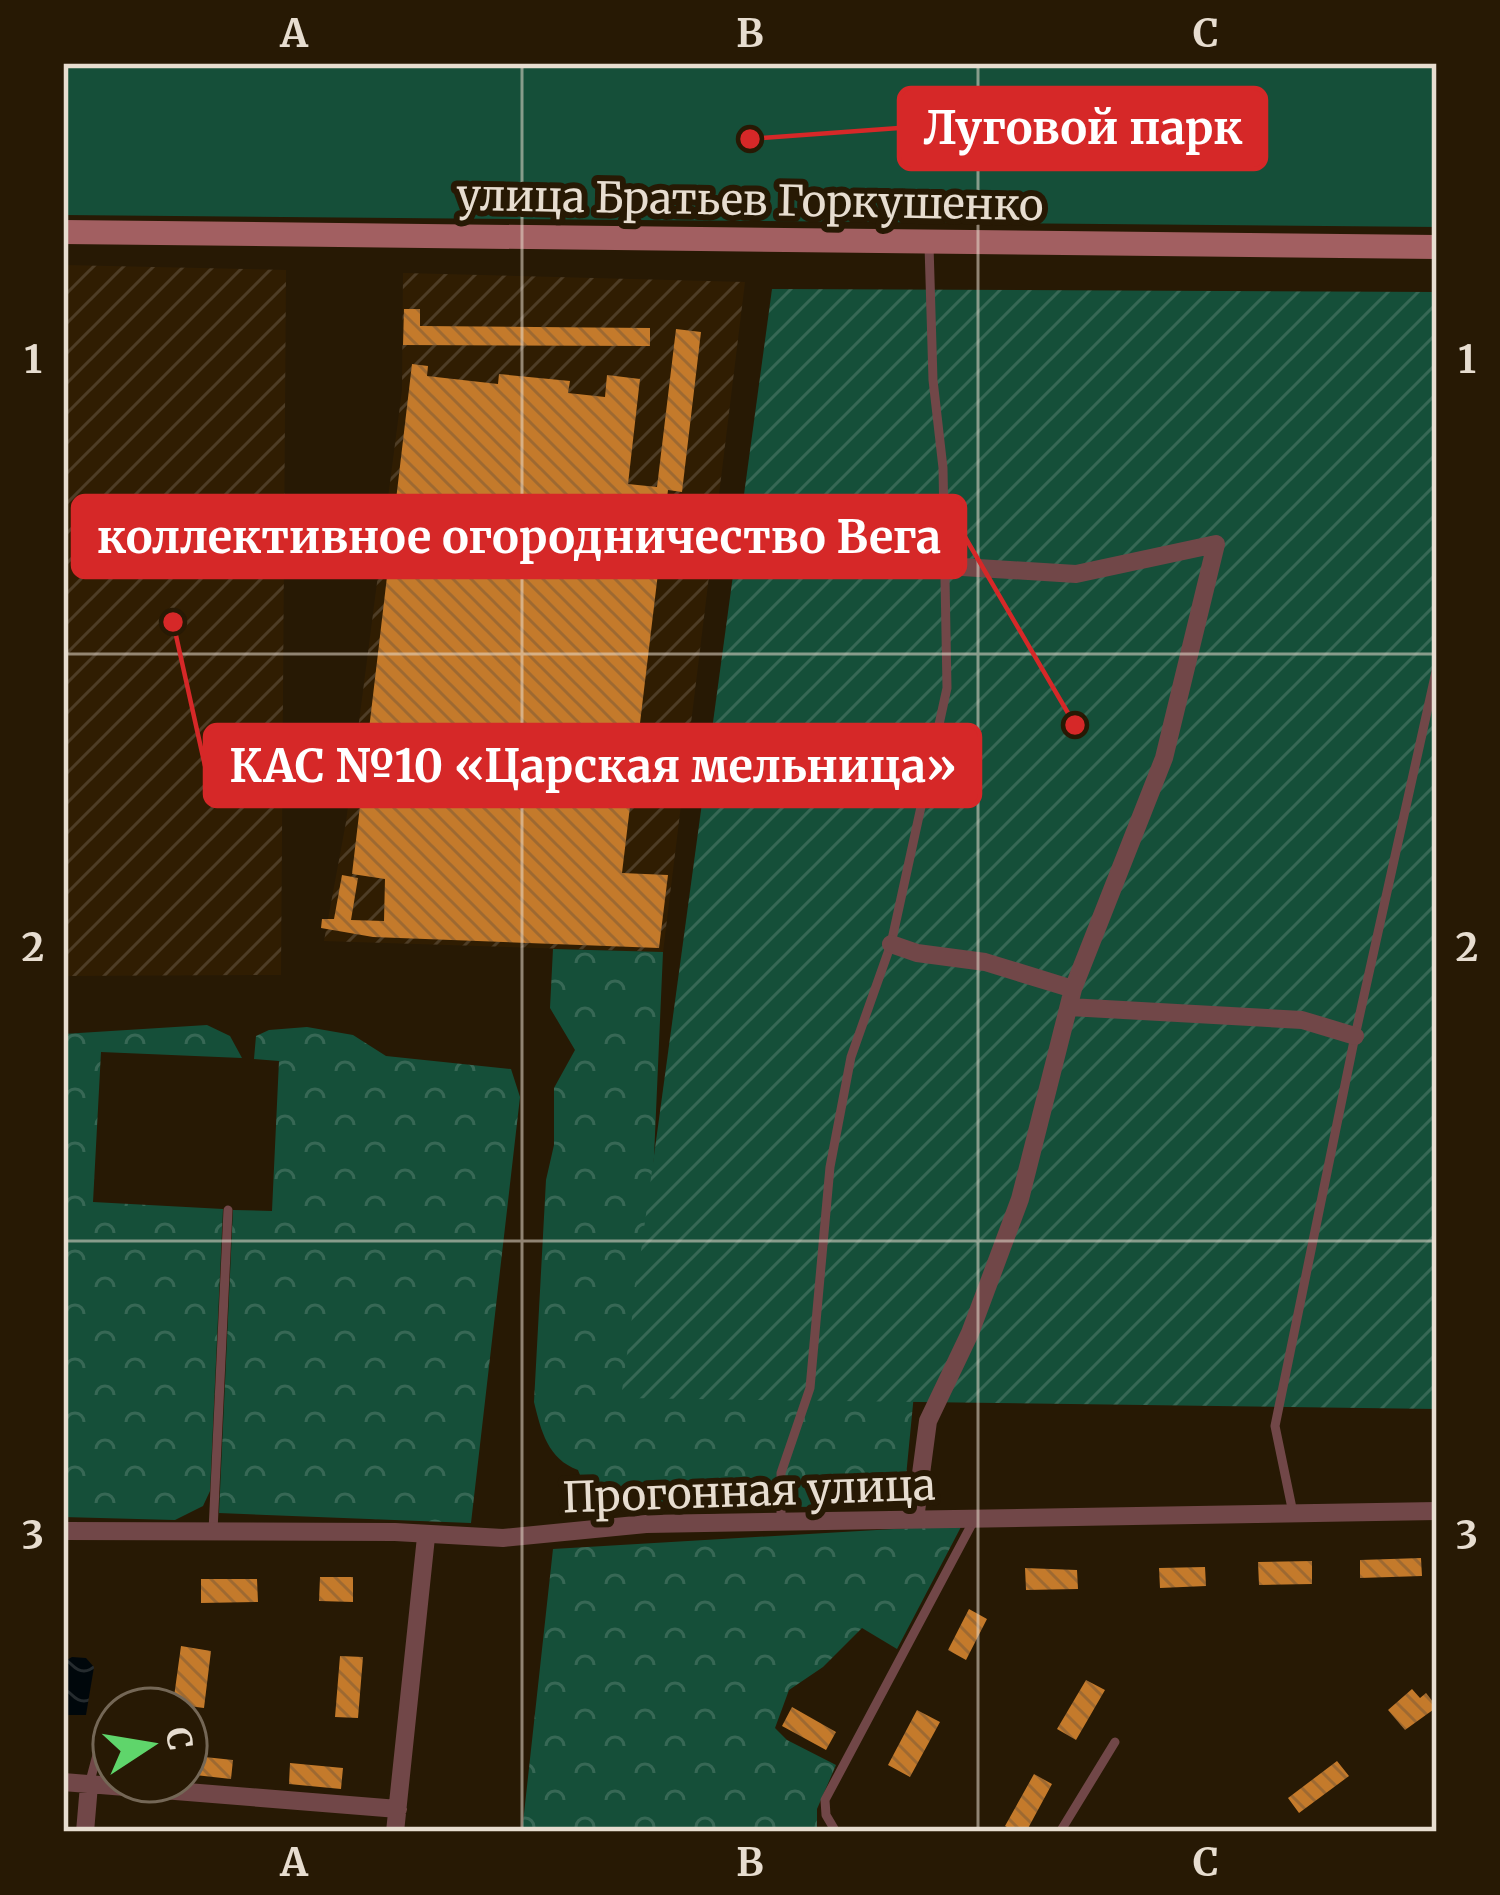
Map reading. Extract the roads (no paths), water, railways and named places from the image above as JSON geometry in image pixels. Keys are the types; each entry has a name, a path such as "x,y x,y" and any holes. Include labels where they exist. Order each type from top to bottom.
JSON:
{"street":[{"name":"улица Братьев Горкушенко","path":"63,232 1437,247"},
{"path":"915,1520 928,1421 970,1333 1020,1199 1071,998 1164,758 1216,544 1076,574 946,566"},
{"path":"891,944 917,953 985,962 1071,998 1302,1020 1355,1036"},
{"name":"Прогонная улица","path":"63,1532 394,1532 503,1538 646,1524 1437,1510"},
{"path":"395,1832 426,1537"},
{"path":"63,1782 398,1809"},
{"path":"85,1832 88,1785"}],"lane":[{"path":"781,1522 781,1473 810,1388 830,1167 851,1057 891,944 946,688 943,468 933,380 929,240"},
{"path":"1293,1514 1275,1426 1355,1036 1434,708 1437,667"},
{"path":"213,1531 228,1210"},
{"path":"836,1832 826,1815 826,1800 974,1520"},
{"path":"1060,1832 1115,1742"},
{"path":"88,1785 90,1778"}],"water":[{"path":"86,1658 94,1667 86,1715 63,1715 63,1662"}],"place":[{"name":"Луговой парк","path":"750,139"},
{"name":"КАС №10 «Царская мельница»","path":"173,622"},
{"name":"коллективное огородничество Вега","path":"1075,725"}]}
